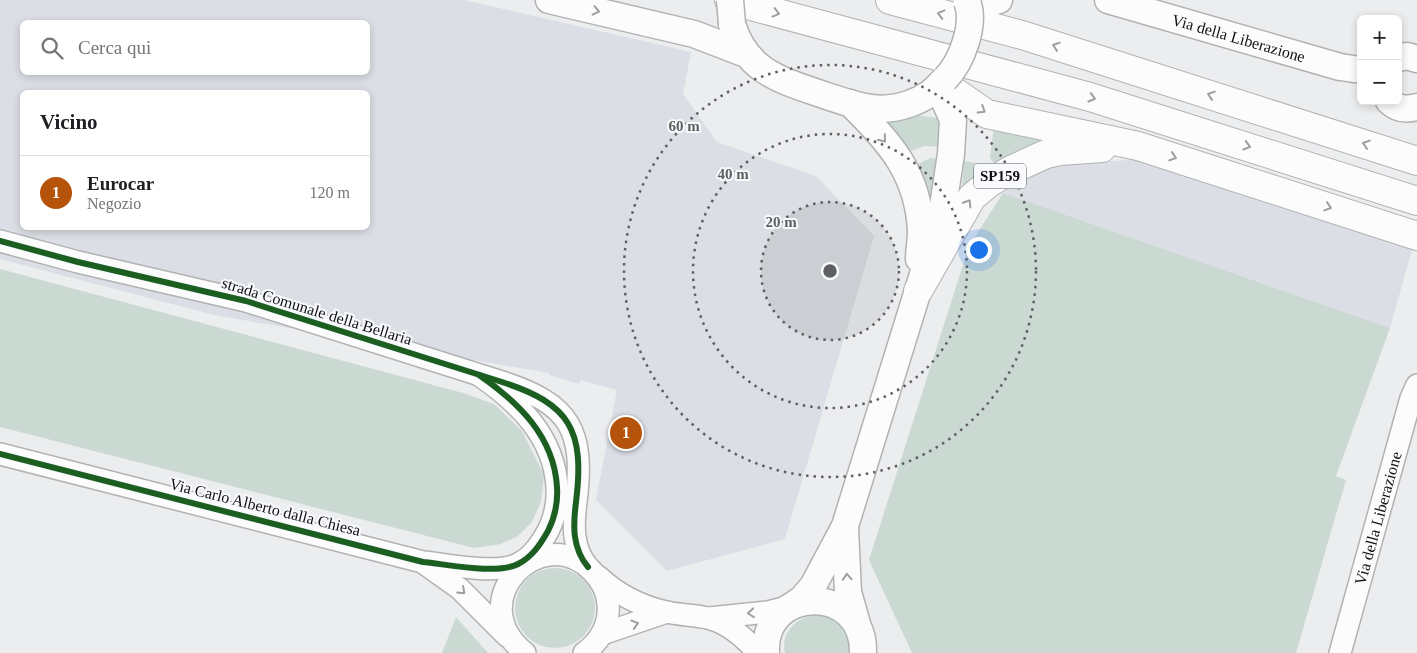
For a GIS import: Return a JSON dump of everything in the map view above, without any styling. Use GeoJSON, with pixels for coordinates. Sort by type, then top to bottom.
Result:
{"type":"FeatureCollection","features":[{"type":"Feature","properties":{"kind":"highway"},"geometry":{"type":"LineString","coordinates":[[890,0],[1022,35],[1417,161]]}},
{"type":"Feature","properties":{"kind":"highway"},"geometry":{"type":"LineString","coordinates":[[730,8],[1090,97],[1417,201]]}},
{"type":"Feature","properties":{"kind":"highway"},"geometry":{"type":"LineString","coordinates":[[942,82],[988,114],[1138,146],[1417,236]]}},
{"type":"Feature","properties":{"kind":"highway","name":"SP159"},"geometry":{"type":"LineString","coordinates":[[918,291],[972,197],[989,183],[1029,161],[1060,151],[1138,146]]}},
{"type":"Feature","properties":{"kind":"street"},"geometry":{"type":"LineString","coordinates":[[549,0],[694,34],[746,54]]}},
{"type":"Feature","properties":{"kind":"street","name":"Via della Liberazione"},"geometry":{"type":"LineString","coordinates":[[1108,0],[1354,72]]}},
{"type":"Feature","properties":{"kind":"street"},"geometry":{"type":"LineString","coordinates":[[730,8],[735,36],[746,54],[760,68],[783,81],[866,108],[893,108],[918,100],[942,82],[956,65],[962,54],[977,6]]}},
{"type":"Feature","properties":{"kind":"street","name":"SP159"},"geometry":{"type":"LineString","coordinates":[[766,653],[767,639],[772,624],[780,615],[802,599],[813,586],[845,526],[918,291],[942,213],[952,145],[953,120],[942,82]]}},
{"type":"Feature","properties":{"kind":"street","name":"SP159"},"geometry":{"type":"LineString","coordinates":[[850,103],[876,130],[903,163],[912,183],[921,233],[918,291]]}},
{"type":"Feature","properties":{"kind":"street"},"geometry":{"type":"LineString","coordinates":[[1394,105],[1404,109],[1417,107]]}},
{"type":"Feature","properties":{"kind":"street","name":"strada Comunale della Bellaria"},"geometry":{"type":"LineString","coordinates":[[0,241],[78,262],[246,301],[479,375]]}},
{"type":"Feature","properties":{"kind":"street"},"geometry":{"type":"LineString","coordinates":[[479,375],[537,395],[553,406],[567,421],[572,430],[579,456],[574,531],[579,554],[602,584],[608,602],[607,618],[602,634],[586,652]]}},
{"type":"Feature","properties":{"kind":"street","name":"Via Carlo Alberto dalla Chiesa"},"geometry":{"type":"LineString","coordinates":[[0,454],[423,562],[489,568],[517,565],[531,556],[538,547],[554,517],[557,490],[554,465],[544,439],[534,424],[501,390],[479,375]]}},
{"type":"Feature","properties":{"kind":"street","name":"Via della Liberazione"},"geometry":{"type":"LineString","coordinates":[[1340,653],[1411,398],[1417,385]]}},
{"type":"Feature","properties":{"kind":"street","name":"SP159"},"geometry":{"type":"LineString","coordinates":[[845,526],[848,592],[860,637]]}},
{"type":"Feature","properties":{"kind":"street"},"geometry":{"type":"LineString","coordinates":[[521,650],[504,627],[501,609],[505,588],[514,573],[530,561],[550,555],[561,555],[572,558],[591,570],[608,586],[622,595],[646,606],[667,612],[709,618],[768,612],[806,601],[825,602],[844,610],[860,637],[876,653]]}},
{"type":"Feature","properties":{"kind":"street","name":"Via Carlo Alberto dalla Chiesa"},"geometry":{"type":"LineString","coordinates":[[423,562],[460,588],[521,650]]}},
{"type":"Feature","properties":{"kind":"street"},"geometry":{"type":"LineString","coordinates":[[602,634],[667,612]]}},
{"type":"Feature","properties":{"kind":"street"},"geometry":{"type":"LineString","coordinates":[[709,618],[738,634],[758,653]]}},
{"type":"Feature","properties":{"kind":"shaded area"},"geometry":{"type":"Polygon","coordinates":[[[0,0],[464,0],[691,52],[683,94],[717,142],[816,176],[874,236],[785,539],[667,571],[596,500],[617,390],[580,380],[579,384],[549,375],[549,373],[214,315],[0,259],[0,0]]]}},
{"type":"Feature","properties":{"kind":"shaded area"},"geometry":{"type":"Polygon","coordinates":[[[914,115],[945,119],[943,147],[924,146],[911,151],[895,134],[876,119],[914,115]]]}},
{"type":"Feature","properties":{"kind":"shaded area"},"geometry":{"type":"Polygon","coordinates":[[[994,126],[1050,137],[1046,142],[1012,153],[994,163],[990,158],[994,126]]]}},
{"type":"Feature","properties":{"kind":"shaded area"},"geometry":{"type":"Polygon","coordinates":[[[930,158],[941,159],[931,204],[927,189],[916,165],[930,158]]]}},
{"type":"Feature","properties":{"kind":"shaded area"},"geometry":{"type":"Polygon","coordinates":[[[1141,159],[1413,246],[1390,328],[1003,193],[1052,166],[1141,159]]]}},
{"type":"Feature","properties":{"kind":"shaded area"},"geometry":{"type":"Polygon","coordinates":[[[964,161],[977,163],[983,171],[962,191],[964,161]]]}},
{"type":"Feature","properties":{"kind":"shaded area"},"geometry":{"type":"Polygon","coordinates":[[[1003,193],[1390,328],[1336,476],[1346,480],[1296,653],[912,653],[869,560],[969,246],[1003,193]]]}},
{"type":"Feature","properties":{"kind":"shaded area"},"geometry":{"type":"Polygon","coordinates":[[[0,269],[463,393],[494,404],[522,431],[544,475],[541,502],[532,522],[518,536],[501,544],[474,548],[0,427],[0,269]]]}},
{"type":"Feature","properties":{"kind":"shaded area"},"geometry":{"type":"Polygon","coordinates":[[[555,568],[570,571],[583,580],[592,593],[595,608],[592,623],[583,636],[570,645],[555,648],[540,645],[527,636],[518,623],[515,608],[518,593],[527,580],[540,571],[555,568]]]}},
{"type":"Feature","properties":{"kind":"shaded area"},"geometry":{"type":"Polygon","coordinates":[[[817,614],[831,618],[842,626],[850,645],[849,653],[785,653],[785,638],[792,626],[803,618],[817,614]]]}},
{"type":"Feature","properties":{"kind":"shaded area"},"geometry":{"type":"Polygon","coordinates":[[[456,617],[488,653],[442,653],[456,617]]]}},
{"type":"Feature","properties":{"kind":"cycle path"},"geometry":{"type":"LineString","coordinates":[[0,241],[78,262],[246,301],[502,382],[544,400],[558,411],[568,423],[574,438],[578,456],[574,519],[575,536],[579,552],[588,567]]}},
{"type":"Feature","properties":{"kind":"cycle path"},"geometry":{"type":"LineString","coordinates":[[0,454],[423,562],[498,569],[518,564],[532,554],[539,546],[548,531],[554,515],[557,487],[549,452],[541,436],[520,409],[479,375]]}},
{"type":"Feature","properties":{"kind":"place","name":"Eurocar"},"geometry":{"type":"Point","coordinates":[626,433]}}]}
